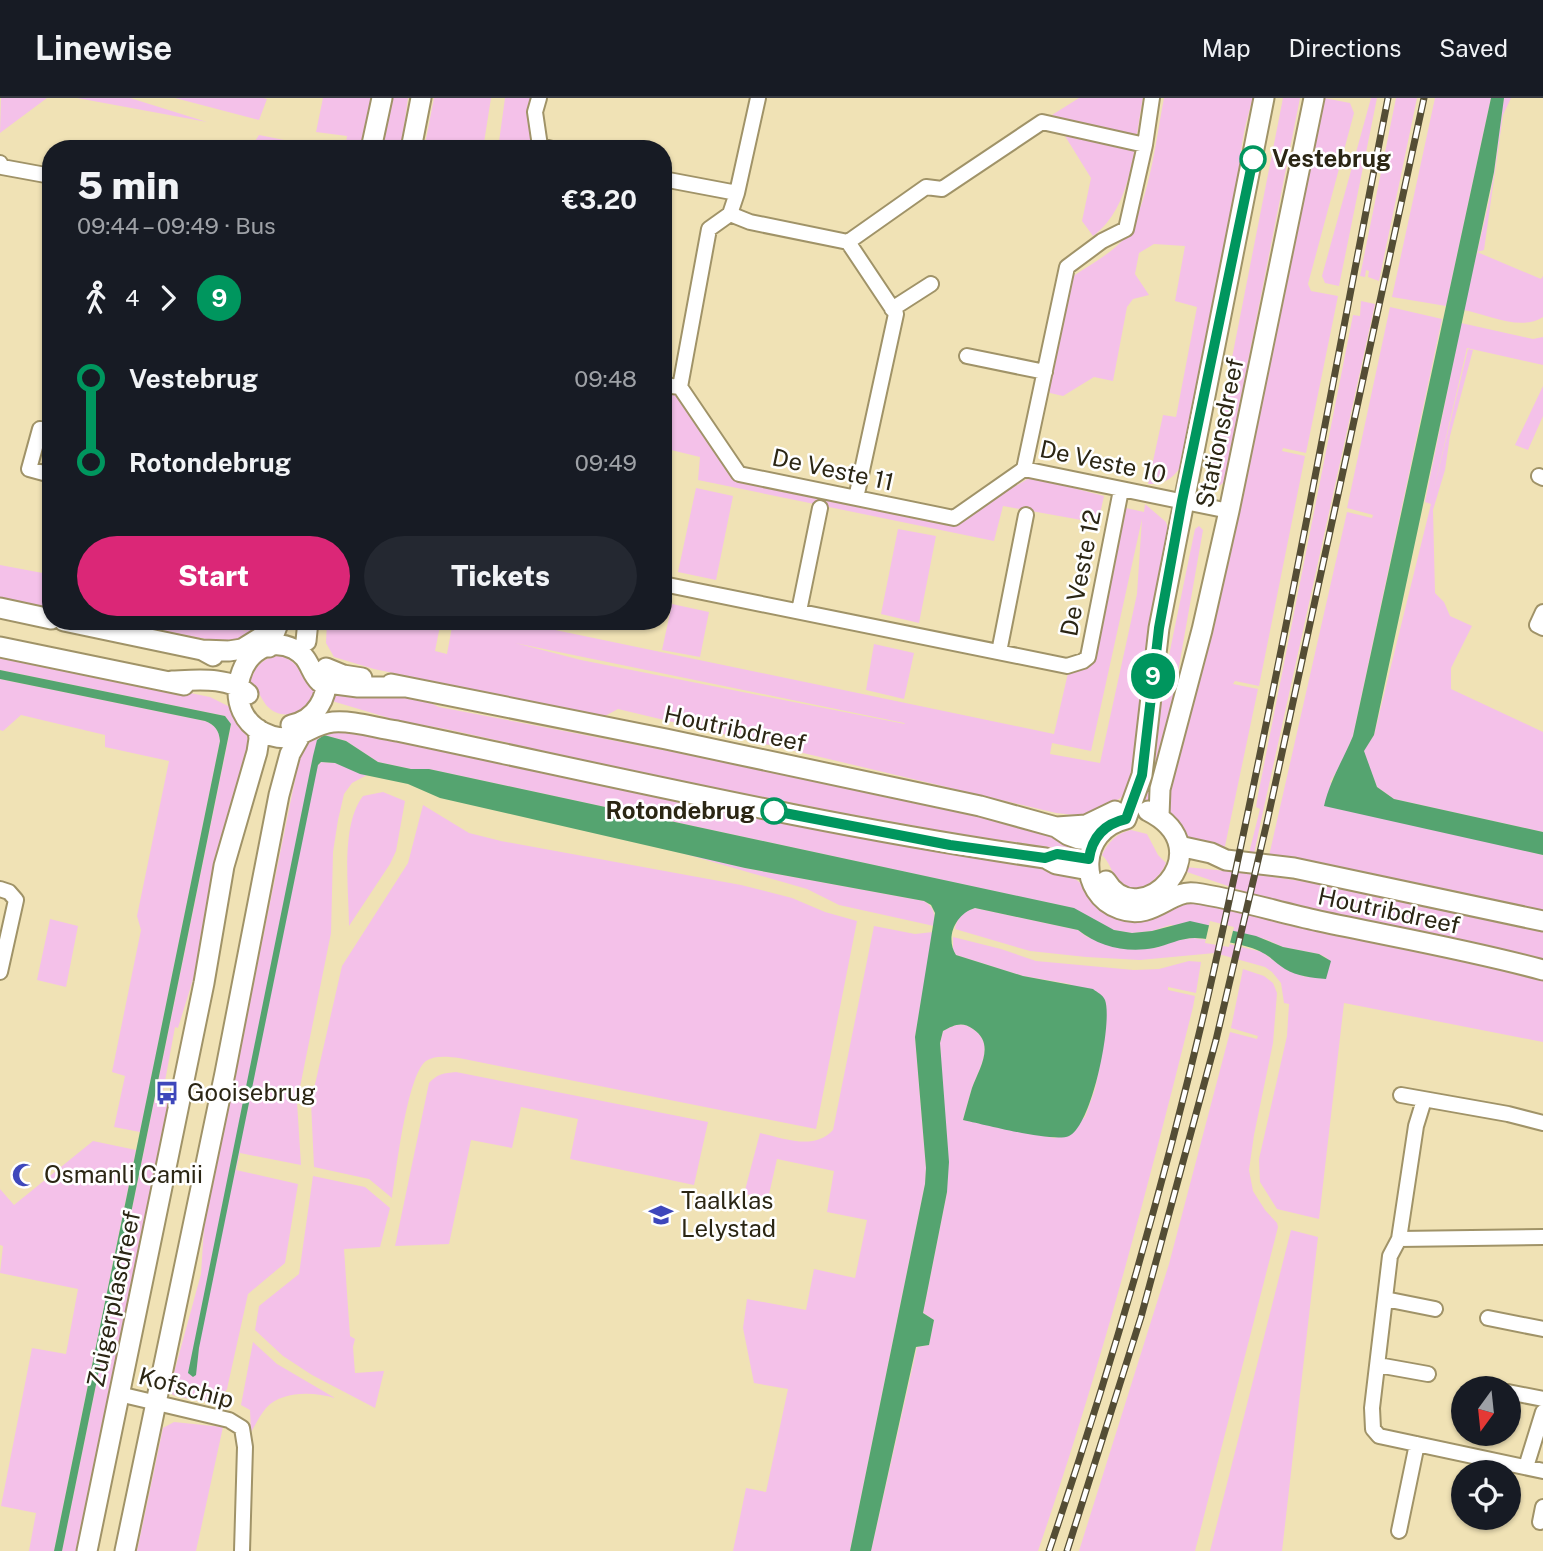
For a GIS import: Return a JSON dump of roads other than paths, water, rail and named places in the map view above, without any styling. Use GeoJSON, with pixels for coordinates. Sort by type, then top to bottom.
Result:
{"type":"FeatureCollection","features":[{"type":"Feature","properties":{"kind":"main road"},"geometry":{"type":"LineString","coordinates":[[373,140],[382,98]]}},
{"type":"Feature","properties":{"kind":"main road"},"geometry":{"type":"LineString","coordinates":[[413,140],[421,98]]}},
{"type":"Feature","properties":{"kind":"main road","name":"Stationsdreef"},"geometry":{"type":"LineString","coordinates":[[1128,814],[1142,775],[1159,628],[1182,501],[1264,98]]}},
{"type":"Feature","properties":{"kind":"main road","name":"Stationsdreef"},"geometry":{"type":"LineString","coordinates":[[1159,817],[1160,789],[1202,630],[1229,511],[1314,98]]}},
{"type":"Feature","properties":{"kind":"main road"},"geometry":{"type":"LineString","coordinates":[[0,608],[42,617]]}},
{"type":"Feature","properties":{"kind":"main road"},"geometry":{"type":"LineString","coordinates":[[107,630],[202,650],[249,651]]}},
{"type":"Feature","properties":{"kind":"main road"},"geometry":{"type":"LineString","coordinates":[[319,718],[326,676],[307,631],[261,637],[249,651],[238,693],[244,715],[258,729],[292,733],[319,718],[397,731],[950,845],[1045,858],[1057,854],[1089,865],[1100,868],[1113,891],[1132,898],[1158,892],[1177,860],[1174,833],[1159,817],[1148,811],[1128,814],[1108,826],[1094,840],[1089,865]]}},
{"type":"Feature","properties":{"kind":"main road"},"geometry":{"type":"LineString","coordinates":[[275,634],[283,646],[296,650],[307,659],[315,678],[326,676]]}},
{"type":"Feature","properties":{"kind":"main road"},"geometry":{"type":"LineString","coordinates":[[0,647],[172,681],[233,697],[238,693],[248,693],[255,708],[268,721],[285,726],[292,733]]}},
{"type":"Feature","properties":{"kind":"main road","name":"Houtribdreef"},"geometry":{"type":"LineString","coordinates":[[326,676],[358,687],[401,687],[666,739],[967,803],[1056,827],[1068,835],[1094,840]]}},
{"type":"Feature","properties":{"kind":"main road","name":"Zuigerplasdreef"},"geometry":{"type":"LineString","coordinates":[[87,1551],[204,983],[224,866],[257,752],[258,729]]}},
{"type":"Feature","properties":{"kind":"main road"},"geometry":{"type":"LineString","coordinates":[[125,1551],[248,959],[279,795],[290,754],[292,733]]}},
{"type":"Feature","properties":{"kind":"main road","name":"Houtribdreef"},"geometry":{"type":"LineString","coordinates":[[1056,827],[1086,825],[1120,809],[1128,814]]}},
{"type":"Feature","properties":{"kind":"main road"},"geometry":{"type":"LineString","coordinates":[[1128,814],[1156,830],[1177,860]]}},
{"type":"Feature","properties":{"kind":"main road","name":"Houtribdreef"},"geometry":{"type":"LineString","coordinates":[[1177,860],[1205,863],[1226,860],[1294,868],[1543,920]]}},
{"type":"Feature","properties":{"kind":"main road","name":"Houtribdreef"},"geometry":{"type":"LineString","coordinates":[[1177,860],[1227,897]]}},
{"type":"Feature","properties":{"kind":"main road","name":"Houtribdreef"},"geometry":{"type":"LineString","coordinates":[[1089,865],[1102,897],[1121,910],[1152,909],[1193,892],[1227,897],[1289,915],[1543,970]]}},
{"type":"Feature","properties":{"kind":"street"},"geometry":{"type":"LineString","coordinates":[[539,98],[535,112],[539,140]]}},
{"type":"Feature","properties":{"kind":"street"},"geometry":{"type":"LineString","coordinates":[[672,386],[680,387],[709,229],[730,214],[758,98]]}},
{"type":"Feature","properties":{"kind":"street","name":"De Veste 10"},"geometry":{"type":"LineString","coordinates":[[1152,98],[1145,145],[1126,229],[1102,241],[1068,267],[1024,469],[1229,511]]}},
{"type":"Feature","properties":{"kind":"street"},"geometry":{"type":"LineString","coordinates":[[848,242],[926,187],[942,189],[1042,122],[1145,145]]}},
{"type":"Feature","properties":{"kind":"street"},"geometry":{"type":"LineString","coordinates":[[1,168],[42,175]]}},
{"type":"Feature","properties":{"kind":"street"},"geometry":{"type":"LineString","coordinates":[[672,180],[737,193]]}},
{"type":"Feature","properties":{"kind":"street"},"geometry":{"type":"LineString","coordinates":[[730,214],[750,222],[848,242],[896,314],[856,498]]}},
{"type":"Feature","properties":{"kind":"street"},"geometry":{"type":"LineString","coordinates":[[892,309],[931,284]]}},
{"type":"Feature","properties":{"kind":"street"},"geometry":{"type":"LineString","coordinates":[[967,356],[1045,372]]}},
{"type":"Feature","properties":{"kind":"street","name":"De Veste 11"},"geometry":{"type":"LineString","coordinates":[[680,387],[739,474],[954,517],[1024,469]]}},
{"type":"Feature","properties":{"kind":"street"},"geometry":{"type":"LineString","coordinates":[[42,429],[29,469],[42,473]]}},
{"type":"Feature","properties":{"kind":"street","name":"De Veste 12"},"geometry":{"type":"LineString","coordinates":[[672,586],[1067,666],[1088,657],[1121,490]]}},
{"type":"Feature","properties":{"kind":"street"},"geometry":{"type":"LineString","coordinates":[[799,611],[820,508]]}},
{"type":"Feature","properties":{"kind":"street"},"geometry":{"type":"LineString","coordinates":[[999,652],[1026,515]]}},
{"type":"Feature","properties":{"kind":"street"},"geometry":{"type":"LineString","coordinates":[[1543,612],[1537,625],[1543,628]]}},
{"type":"Feature","properties":{"kind":"street"},"geometry":{"type":"LineString","coordinates":[[0,889],[9,892],[16,900],[0,972]]}},
{"type":"Feature","properties":{"kind":"street"},"geometry":{"type":"LineString","coordinates":[[1401,1095],[1543,1123]]}},
{"type":"Feature","properties":{"kind":"street"},"geometry":{"type":"LineString","coordinates":[[1424,1100],[1416,1126],[1399,1239],[1390,1256],[1372,1408],[1373,1429],[1379,1436],[1543,1471]]}},
{"type":"Feature","properties":{"kind":"street"},"geometry":{"type":"LineString","coordinates":[[1399,1239],[1543,1237]]}},
{"type":"Feature","properties":{"kind":"street"},"geometry":{"type":"LineString","coordinates":[[1385,1299],[1435,1309]]}},
{"type":"Feature","properties":{"kind":"street"},"geometry":{"type":"LineString","coordinates":[[1488,1318],[1543,1329]]}},
{"type":"Feature","properties":{"kind":"street"},"geometry":{"type":"LineString","coordinates":[[1378,1365],[1428,1374]]}},
{"type":"Feature","properties":{"kind":"street","name":"Kofschip"},"geometry":{"type":"LineString","coordinates":[[120,1394],[229,1420],[242,1428],[245,1447],[242,1551]]}},
{"type":"Feature","properties":{"kind":"street"},"geometry":{"type":"LineString","coordinates":[[1521,1395],[1543,1399]]}},
{"type":"Feature","properties":{"kind":"street"},"geometry":{"type":"LineString","coordinates":[[1527,1467],[1543,1412]]}},
{"type":"Feature","properties":{"kind":"street"},"geometry":{"type":"LineString","coordinates":[[1399,1531],[1417,1444]]}},
{"type":"Feature","properties":{"kind":"railway"},"geometry":{"type":"LineString","coordinates":[[1049,1551],[1138,1265],[1196,1047],[1282,646],[1388,98]]}},
{"type":"Feature","properties":{"kind":"railway"},"geometry":{"type":"LineString","coordinates":[[1067,1551],[1141,1317],[1216,1040],[1267,822],[1424,98]]}},
{"type":"Feature","properties":{"kind":"place","name":"Vestebrug"},"geometry":{"type":"Point","coordinates":[1253,159]}},
{"type":"Feature","properties":{"kind":"place","name":"Rotondebrug"},"geometry":{"type":"Point","coordinates":[774,811]}},
{"type":"Feature","properties":{"kind":"place","name":"Gooisebrug"},"geometry":{"type":"Point","coordinates":[167,1093]}},
{"type":"Feature","properties":{"kind":"place","name":"Osmanli Camii"},"geometry":{"type":"Point","coordinates":[24,1175]}},
{"type":"Feature","properties":{"kind":"place","name":"Taalklas Lelystad"},"geometry":{"type":"Point","coordinates":[661,1215]}}]}
